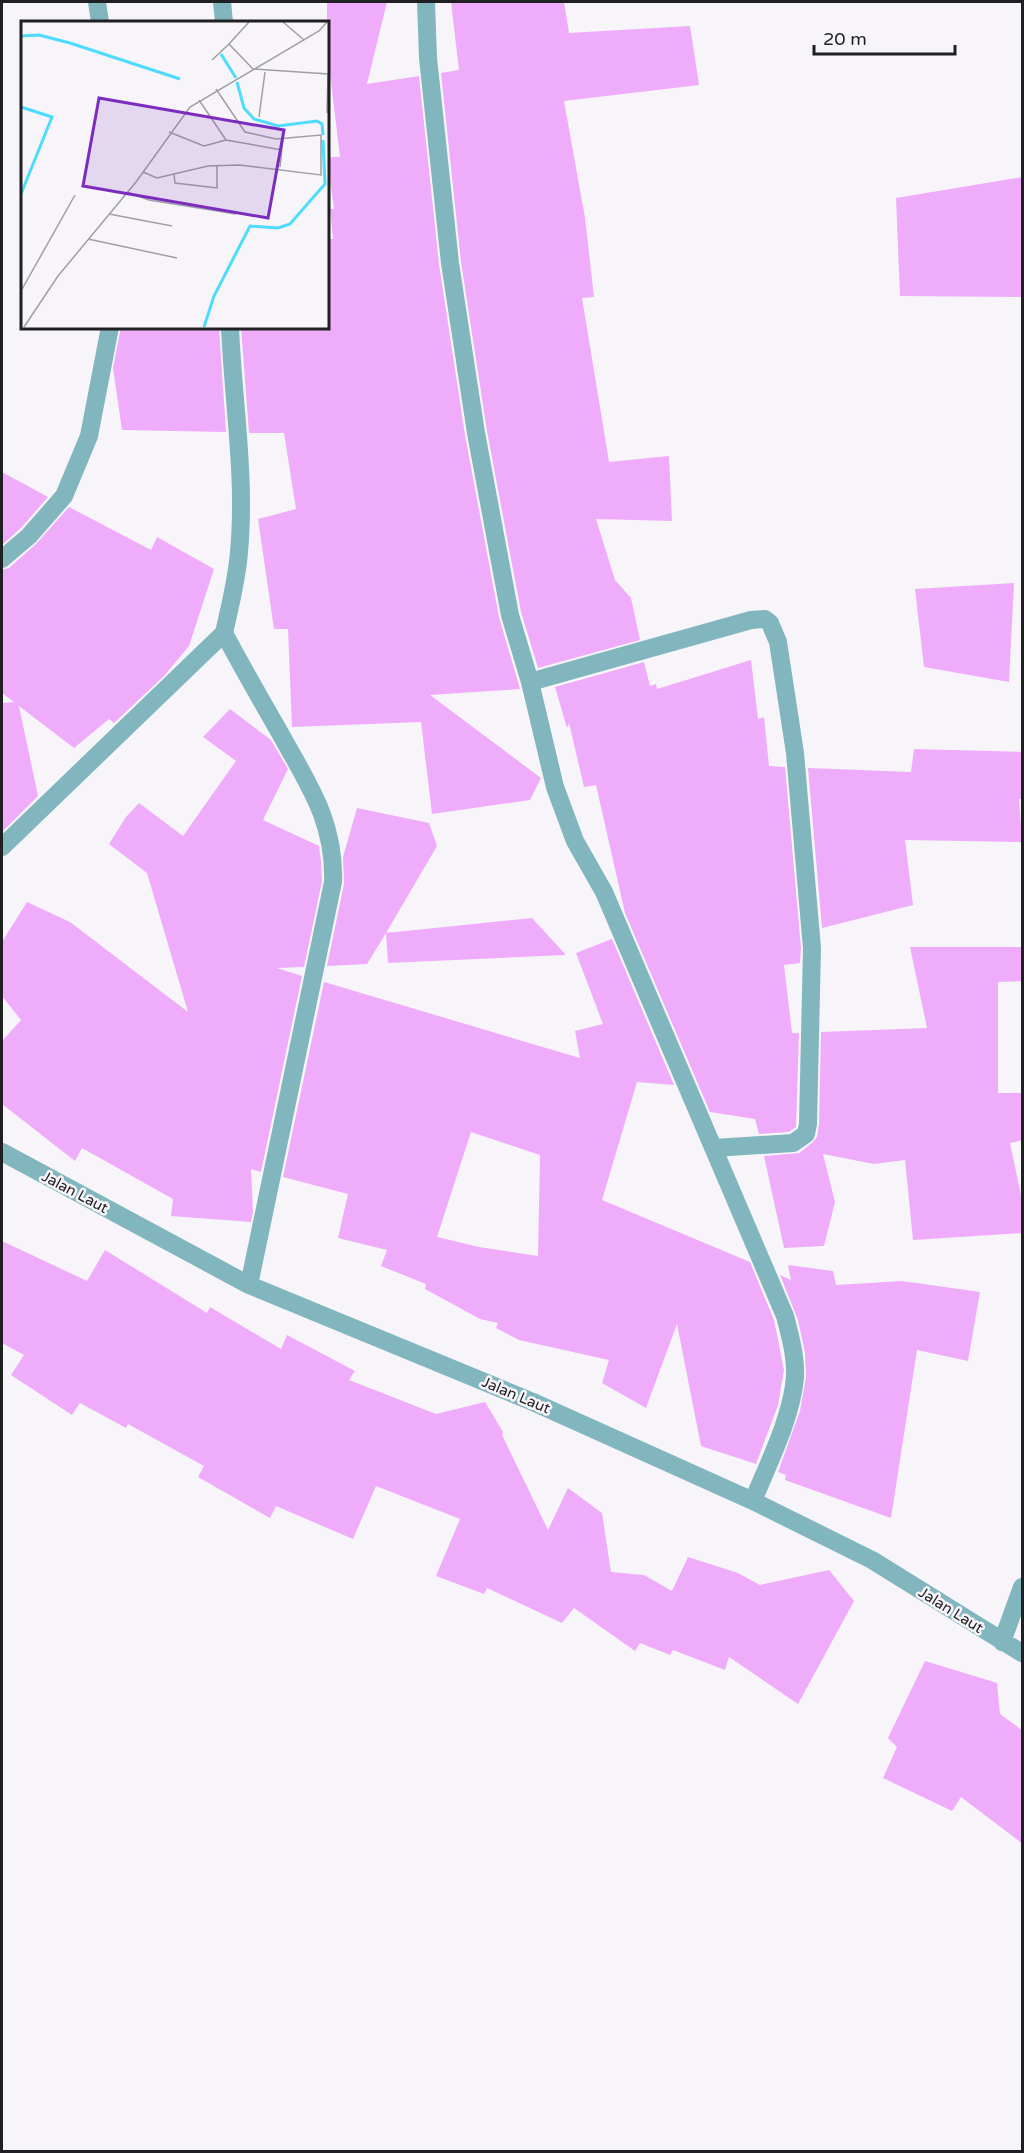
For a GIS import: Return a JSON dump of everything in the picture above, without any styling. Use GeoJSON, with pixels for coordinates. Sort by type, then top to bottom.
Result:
{"type":"FeatureCollection","features":[{"type":"Feature","properties":{"kind":"street"},"geometry":{"type":"LineString","coordinates":[[97,2],[100,21]]}},
{"type":"Feature","properties":{"kind":"street"},"geometry":{"type":"LineString","coordinates":[[222,2],[224,21]]}},
{"type":"Feature","properties":{"kind":"street"},"geometry":{"type":"LineString","coordinates":[[426,2],[428,58],[450,263],[476,433],[510,615],[530,682],[555,787],[575,841],[604,892],[785,1316],[795,1378],[784,1422],[753,1502]]}},
{"type":"Feature","properties":{"kind":"street"},"geometry":{"type":"LineString","coordinates":[[2,559],[28,536],[64,496],[89,436],[110,328]]}},
{"type":"Feature","properties":{"kind":"street"},"geometry":{"type":"LineString","coordinates":[[2,847],[224,633],[240,551],[240,475],[230,328]]}},
{"type":"Feature","properties":{"kind":"street"},"geometry":{"type":"LineString","coordinates":[[530,682],[750,620],[765,619],[770,623],[778,642],[795,753],[812,948],[808,1124],[806,1134],[793,1143],[714,1148]]}},
{"type":"Feature","properties":{"kind":"street"},"geometry":{"type":"LineString","coordinates":[[224,633],[320,806],[331,843],[333,863],[333,882],[249,1285]]}},
{"type":"Feature","properties":{"kind":"street","name":"Jalan Laut"},"geometry":{"type":"LineString","coordinates":[[2,1152],[249,1285],[533,1402],[753,1502],[872,1560],[1023,1653]]}},
{"type":"Feature","properties":{"kind":"street"},"geometry":{"type":"LineString","coordinates":[[1002,1642],[1023,1587]]}},
{"type":"Feature","properties":{"kind":"building"},"geometry":{"type":"Polygon","coordinates":[[[327,2],[387,2],[367,84],[419,76],[439,264],[465,435],[499,617],[520,689],[430,695],[541,778],[530,800],[432,814],[421,722],[292,727],[288,629],[274,629],[258,519],[296,509],[284,433],[249,433],[241,328],[328,328],[328,239],[333,239],[330,209],[334,209],[328,157],[340,157],[328,56],[327,2]]]}},
{"type":"Feature","properties":{"kind":"building"},"geometry":{"type":"Polygon","coordinates":[[[451,2],[564,2],[569,33],[690,26],[699,85],[564,101],[585,218],[594,297],[582,298],[609,462],[669,456],[672,521],[596,519],[615,580],[631,598],[640,640],[538,668],[521,612],[487,431],[461,262],[441,73],[459,70],[451,2]]]}},
{"type":"Feature","properties":{"kind":"building"},"geometry":{"type":"Polygon","coordinates":[[[1023,177],[1023,297],[900,296],[896,198],[1023,177]]]}},
{"type":"Feature","properties":{"kind":"building"},"geometry":{"type":"Polygon","coordinates":[[[121,328],[219,328],[226,432],[122,430],[113,368],[121,328]]]}},
{"type":"Feature","properties":{"kind":"building"},"geometry":{"type":"Polygon","coordinates":[[[2,472],[48,497],[21,528],[2,545],[2,472]]]}},
{"type":"Feature","properties":{"kind":"building"},"geometry":{"type":"Polygon","coordinates":[[[69,507],[151,550],[157,537],[214,569],[189,646],[164,676],[114,723],[109,719],[74,748],[19,706],[38,796],[2,832],[2,703],[14,702],[2,693],[2,570],[9,568],[36,544],[69,507]]]}},
{"type":"Feature","properties":{"kind":"building"},"geometry":{"type":"Polygon","coordinates":[[[1014,583],[1009,682],[924,667],[915,589],[1014,583]]]}},
{"type":"Feature","properties":{"kind":"building"},"geometry":{"type":"Polygon","coordinates":[[[751,660],[758,719],[764,717],[769,766],[785,767],[801,948],[800,963],[784,965],[792,1033],[799,1033],[796,1127],[789,1132],[759,1134],[755,1119],[710,1112],[625,913],[596,785],[584,787],[569,723],[567,728],[555,687],[644,662],[650,686],[656,684],[657,689],[751,660]]]}},
{"type":"Feature","properties":{"kind":"building"},"geometry":{"type":"Polygon","coordinates":[[[230,709],[271,740],[288,769],[263,820],[319,846],[322,881],[304,967],[277,968],[302,976],[261,1172],[251,1169],[253,1212],[251,1222],[171,1216],[173,1199],[82,1148],[75,1161],[2,1104],[2,1041],[21,1020],[2,996],[2,942],[27,902],[70,922],[188,1012],[147,873],[109,844],[126,817],[139,803],[183,836],[236,761],[203,737],[230,709]]]}},
{"type":"Feature","properties":{"kind":"building"},"geometry":{"type":"Polygon","coordinates":[[[914,749],[1023,752],[1023,799],[1019,799],[1022,842],[905,840],[913,905],[822,928],[808,768],[911,772],[914,749]]]}},
{"type":"Feature","properties":{"kind":"building"},"geometry":{"type":"Polygon","coordinates":[[[357,808],[429,823],[437,846],[367,964],[327,966],[344,884],[343,857],[357,808]]]}},
{"type":"Feature","properties":{"kind":"building"},"geometry":{"type":"Polygon","coordinates":[[[532,918],[566,955],[388,963],[386,933],[532,918]]]}},
{"type":"Feature","properties":{"kind":"building"},"geometry":{"type":"Polygon","coordinates":[[[612,939],[674,1085],[637,1082],[602,1200],[750,1262],[774,1320],[784,1370],[778,1405],[756,1464],[701,1446],[677,1324],[646,1408],[602,1383],[609,1360],[519,1340],[496,1328],[498,1323],[480,1319],[425,1289],[426,1284],[381,1266],[387,1250],[338,1238],[348,1194],[283,1177],[324,982],[580,1058],[575,1031],[603,1024],[576,953],[612,939]],[[471,1132],[437,1237],[479,1247],[538,1256],[540,1155],[471,1132]]]}},
{"type":"Feature","properties":{"kind":"building"},"geometry":{"type":"Polygon","coordinates":[[[910,947],[1023,947],[1023,981],[998,982],[998,1093],[1023,1093],[1023,1140],[1010,1143],[1023,1205],[1023,1233],[913,1240],[905,1160],[874,1164],[823,1154],[835,1202],[824,1246],[784,1248],[764,1156],[799,1153],[817,1137],[821,1032],[927,1028],[910,947]]]}},
{"type":"Feature","properties":{"kind":"building"},"geometry":{"type":"Polygon","coordinates":[[[2,1241],[87,1281],[105,1250],[207,1313],[210,1307],[281,1349],[287,1335],[355,1371],[349,1380],[436,1414],[485,1402],[503,1432],[502,1435],[548,1530],[568,1488],[602,1513],[611,1572],[644,1575],[672,1591],[688,1557],[738,1573],[760,1585],[829,1570],[854,1601],[798,1704],[729,1657],[725,1670],[673,1650],[670,1655],[640,1643],[635,1651],[574,1608],[562,1623],[487,1588],[484,1594],[436,1576],[460,1519],[376,1486],[353,1539],[276,1506],[270,1518],[198,1477],[204,1466],[128,1424],[126,1428],[80,1403],[72,1415],[11,1375],[24,1355],[2,1343],[2,1241]]]}},
{"type":"Feature","properties":{"kind":"building"},"geometry":{"type":"Polygon","coordinates":[[[788,1265],[833,1271],[836,1285],[902,1281],[980,1292],[968,1361],[917,1350],[891,1518],[785,1480],[786,1475],[778,1472],[800,1411],[806,1377],[805,1353],[798,1320],[780,1275],[791,1280],[788,1265]]]}},
{"type":"Feature","properties":{"kind":"building"},"geometry":{"type":"Polygon","coordinates":[[[925,1661],[997,1683],[1000,1714],[1023,1731],[1023,1844],[961,1797],[952,1811],[883,1778],[897,1747],[888,1738],[925,1661]]]}}]}
